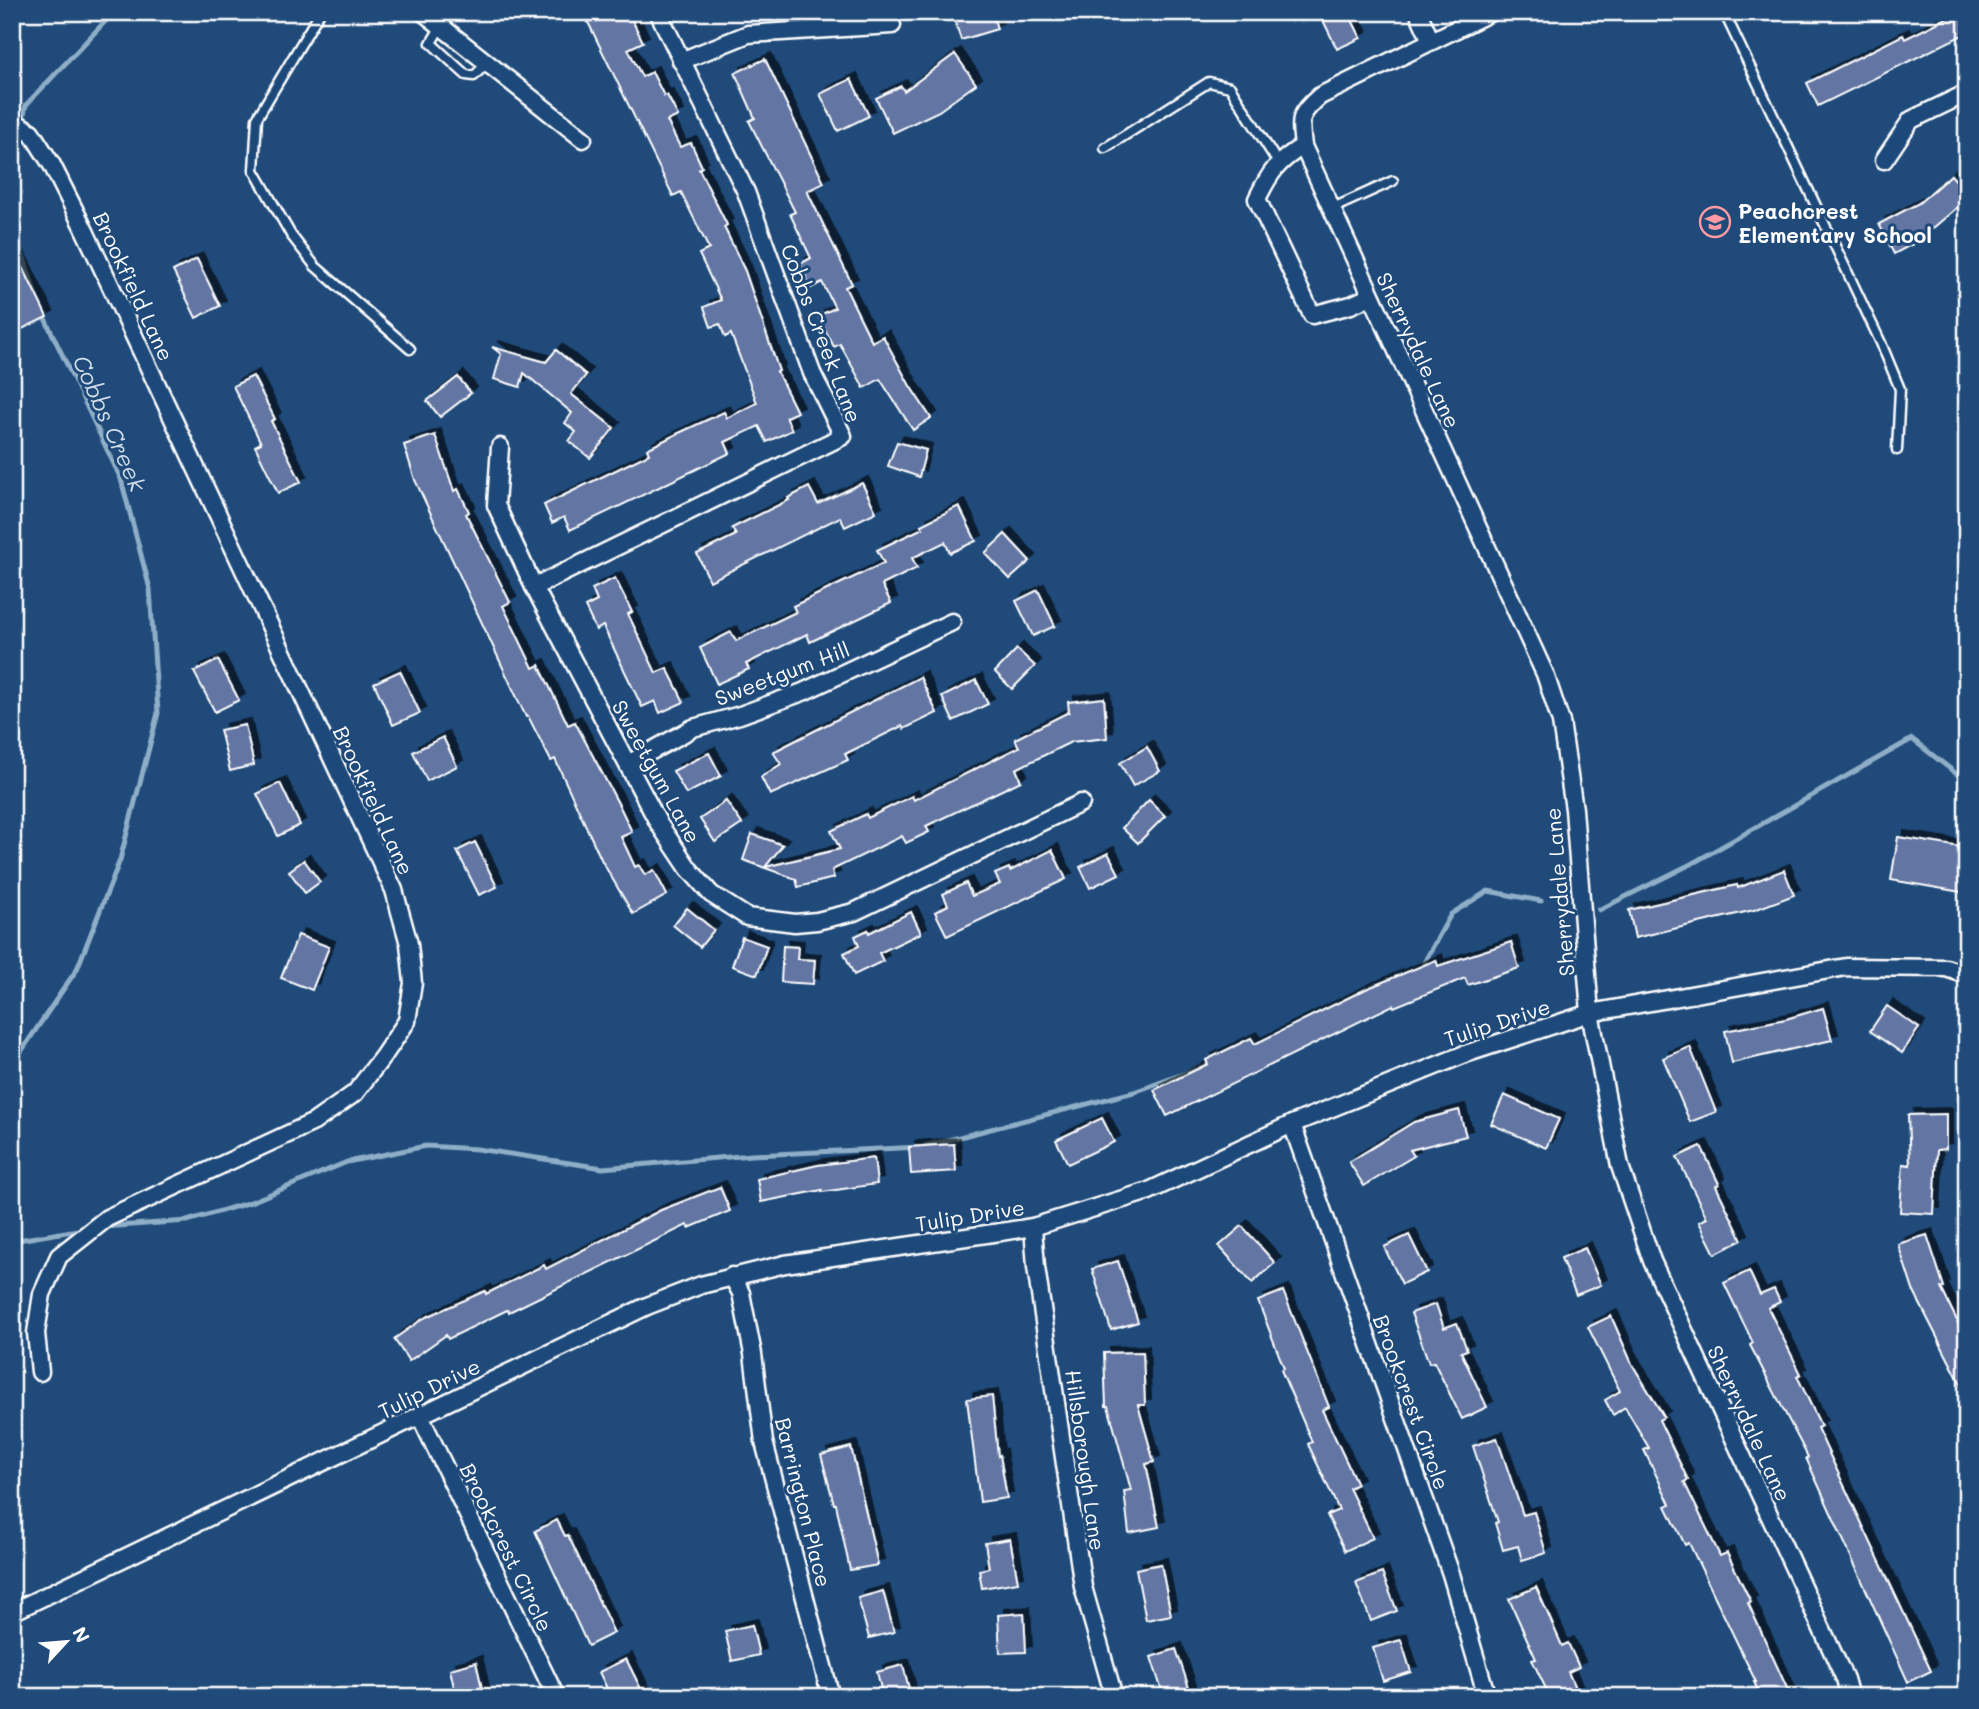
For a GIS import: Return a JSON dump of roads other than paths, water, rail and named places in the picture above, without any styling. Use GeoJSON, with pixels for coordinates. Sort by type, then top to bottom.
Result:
{"type":"FeatureCollection","features":[{"type":"Feature","properties":{"kind":"street"},"geometry":{"type":"LineString","coordinates":[[424,12],[583,139]]}},
{"type":"Feature","properties":{"kind":"street","name":"Cobbs Creek Lane"},"geometry":{"type":"LineString","coordinates":[[534,587],[843,436],[799,338],[746,192],[658,12]]}},
{"type":"Feature","properties":{"kind":"street"},"geometry":{"type":"LineString","coordinates":[[1418,12],[1431,41]]}},
{"type":"Feature","properties":{"kind":"street"},"geometry":{"type":"LineString","coordinates":[[1371,296],[1351,305],[1312,315],[1257,198],[1278,163],[1303,146],[1300,116],[1320,96],[1491,12]]}},
{"type":"Feature","properties":{"kind":"street"},"geometry":{"type":"LineString","coordinates":[[681,61],[748,34],[892,24]]}},
{"type":"Feature","properties":{"kind":"street"},"geometry":{"type":"LineString","coordinates":[[1884,160],[1911,120],[1967,93]]}},
{"type":"Feature","properties":{"kind":"street","name":"Brookfield Lane"},"geometry":{"type":"LineString","coordinates":[[12,120],[31,132],[52,165],[77,214],[394,890],[410,944],[413,983],[407,1021],[355,1093],[314,1122],[107,1218],[59,1256],[42,1294],[36,1333],[40,1372]]}},
{"type":"Feature","properties":{"kind":"street","name":"Sherrydale Lane"},"geometry":{"type":"LineString","coordinates":[[1303,146],[1545,674],[1561,722],[1574,809],[1590,1013],[1620,1166],[1652,1261],[1839,1667],[1850,1697]]}},
{"type":"Feature","properties":{"kind":"street","name":"Sweetgum Lane"},"geometry":{"type":"LineString","coordinates":[[500,447],[496,505],[534,587],[659,824],[689,869],[710,894],[747,917],[794,923],[817,921],[854,912],[1081,803]]}},
{"type":"Feature","properties":{"kind":"street","name":"Sweetgum Hill"},"geometry":{"type":"LineString","coordinates":[[628,764],[693,728],[740,715],[803,692],[953,622]]}},
{"type":"Feature","properties":{"kind":"street","name":"Tulip Drive"},"geometry":{"type":"LineString","coordinates":[[12,1612],[647,1306],[701,1285],[785,1264],[1033,1227],[1149,1191],[1292,1124],[1465,1054],[1590,1013],[1846,967],[1945,968],[1967,975]]}},
{"type":"Feature","properties":{"kind":"street","name":"Brookcrest Circle"},"geometry":{"type":"LineString","coordinates":[[1292,1124],[1451,1574],[1487,1697]]}},
{"type":"Feature","properties":{"kind":"street","name":"Hillsborough Lane"},"geometry":{"type":"LineString","coordinates":[[1033,1227],[1036,1267],[1083,1587],[1114,1697]]}},
{"type":"Feature","properties":{"kind":"street","name":"Barrington Place"},"geometry":{"type":"LineString","coordinates":[[732,1276],[741,1293],[753,1354],[764,1442],[831,1697]]}},
{"type":"Feature","properties":{"kind":"street","name":"Brookcrest Circle"},"geometry":{"type":"LineString","coordinates":[[420,1416],[556,1697]]}},
{"type":"Feature","properties":{"kind":"lane"},"geometry":{"type":"LineString","coordinates":[[320,12],[257,118],[254,170],[291,235],[315,267],[410,349]]}},
{"type":"Feature","properties":{"kind":"lane"},"geometry":{"type":"LineString","coordinates":[[1724,12],[1881,343],[1900,389],[1897,450]]}},
{"type":"Feature","properties":{"kind":"lane"},"geometry":{"type":"LineString","coordinates":[[441,26],[431,43],[466,75],[474,76],[488,62]]}},
{"type":"Feature","properties":{"kind":"lane"},"geometry":{"type":"LineString","coordinates":[[1105,148],[1209,82],[1230,87],[1278,163]]}},
{"type":"Feature","properties":{"kind":"lane"},"geometry":{"type":"LineString","coordinates":[[1331,209],[1393,181]]}},
{"type":"Feature","properties":{"kind":"waterway","name":"Cobbs Creek"},"geometry":{"type":"LineString","coordinates":[[36,296],[17,236],[16,151],[26,105],[114,12]]}},
{"type":"Feature","properties":{"kind":"waterway","name":"Cobbs Creek"},"geometry":{"type":"LineString","coordinates":[[12,1065],[77,969],[120,860],[158,713],[150,589],[121,479],[42,312]]}},
{"type":"Feature","properties":{"kind":"waterway"},"geometry":{"type":"LineString","coordinates":[[1599,910],[1693,863],[1912,739],[1967,782]]}},
{"type":"Feature","properties":{"kind":"waterway"},"geometry":{"type":"LineString","coordinates":[[1420,970],[1451,914],[1488,891],[1541,901]]}},
{"type":"Feature","properties":{"kind":"waterway"},"geometry":{"type":"LineString","coordinates":[[104,1227],[187,1221],[251,1202],[347,1162],[426,1146],[477,1149],[603,1168],[752,1155],[921,1147],[1134,1092],[1205,1066]]}},
{"type":"Feature","properties":{"kind":"waterway"},"geometry":{"type":"LineString","coordinates":[[12,1241],[84,1229]]}},
{"type":"Feature","properties":{"kind":"place","name":"Peachcrest Elementary School"},"geometry":{"type":"Point","coordinates":[1715,222]}}]}
